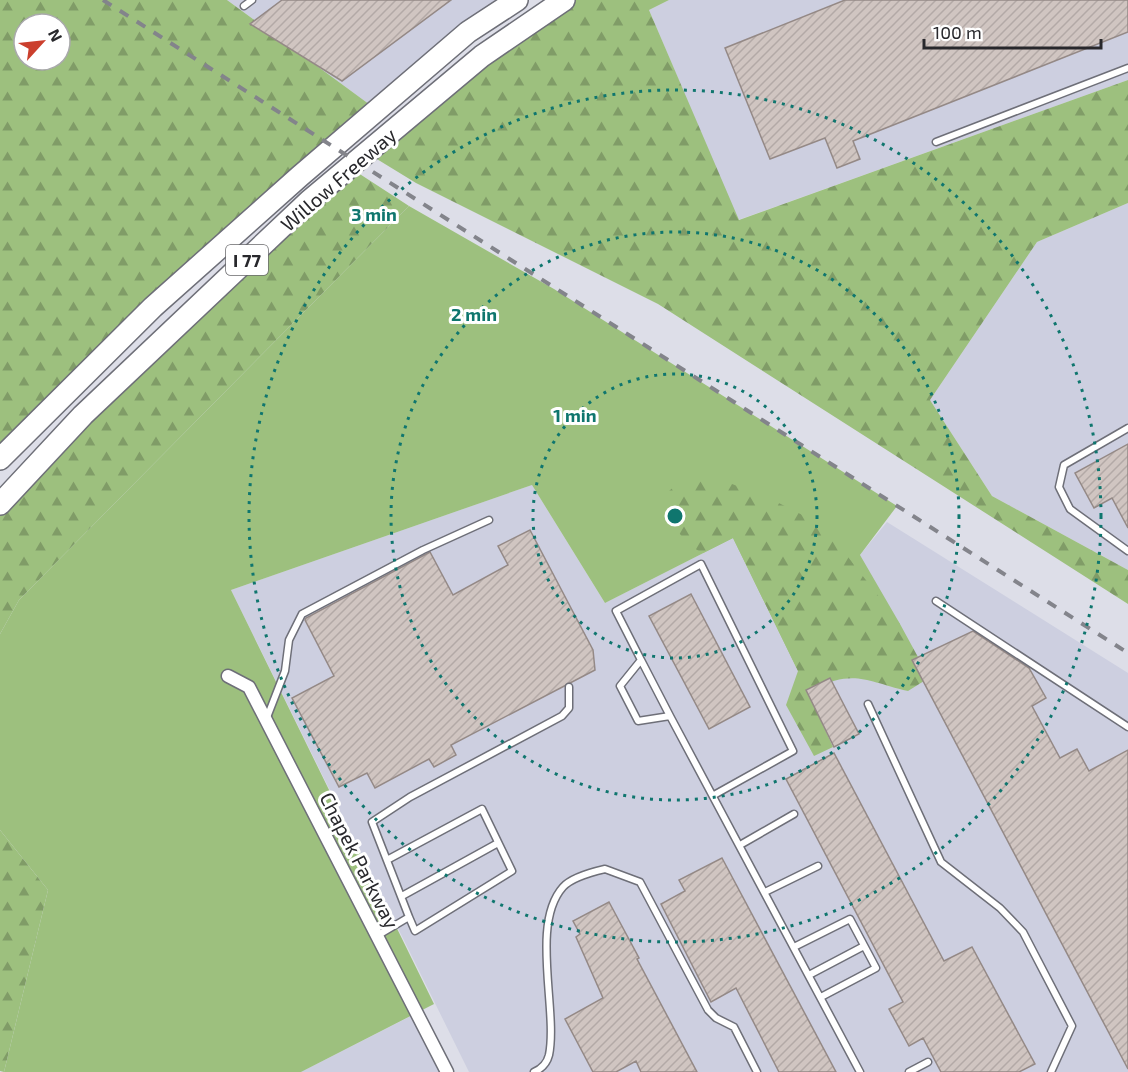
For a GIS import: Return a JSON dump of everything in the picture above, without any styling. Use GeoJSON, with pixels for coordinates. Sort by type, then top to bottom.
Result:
{"type":"FeatureCollection","features":[{"type":"Feature","properties":{"kind":"highway","name":"Willow Freeway"},"geometry":{"type":"LineString","coordinates":[[0,459],[153,307],[300,176],[468,32],[517,0]]}},
{"type":"Feature","properties":{"kind":"highway","name":"Willow Freeway"},"geometry":{"type":"LineString","coordinates":[[0,504],[83,415],[309,201],[482,56],[564,0]]}},
{"type":"Feature","properties":{"kind":"street","name":"Chapek Parkway"},"geometry":{"type":"LineString","coordinates":[[228,676],[249,687],[447,1072]]}},
{"type":"Feature","properties":{"kind":"lane"},"geometry":{"type":"LineString","coordinates":[[244,6],[252,0]]}},
{"type":"Feature","properties":{"kind":"lane"},"geometry":{"type":"LineString","coordinates":[[936,142],[1128,68]]}},
{"type":"Feature","properties":{"kind":"lane"},"geometry":{"type":"LineString","coordinates":[[1128,428],[1064,465],[1059,487],[1070,509],[1128,550]]}},
{"type":"Feature","properties":{"kind":"lane"},"geometry":{"type":"LineString","coordinates":[[266,721],[285,671],[289,640],[302,614],[423,550],[489,520]]}},
{"type":"Feature","properties":{"kind":"lane"},"geometry":{"type":"LineString","coordinates":[[714,795],[793,751],[701,564],[616,611],[861,1072]]}},
{"type":"Feature","properties":{"kind":"lane"},"geometry":{"type":"LineString","coordinates":[[936,601],[1128,727]]}},
{"type":"Feature","properties":{"kind":"lane"},"geometry":{"type":"LineString","coordinates":[[641,660],[620,686],[638,720],[670,716]]}},
{"type":"Feature","properties":{"kind":"lane"},"geometry":{"type":"LineString","coordinates":[[387,860],[482,809],[512,871],[415,932],[372,822],[410,796],[562,716],[569,708],[569,687]]}},
{"type":"Feature","properties":{"kind":"lane"},"geometry":{"type":"LineString","coordinates":[[868,704],[941,862],[1000,908],[1023,932],[1072,1026],[1051,1072]]}},
{"type":"Feature","properties":{"kind":"lane"},"geometry":{"type":"LineString","coordinates":[[740,845],[794,814]]}},
{"type":"Feature","properties":{"kind":"lane"},"geometry":{"type":"LineString","coordinates":[[402,896],[498,843]]}},
{"type":"Feature","properties":{"kind":"lane"},"geometry":{"type":"LineString","coordinates":[[765,892],[818,866]]}},
{"type":"Feature","properties":{"kind":"lane"},"geometry":{"type":"LineString","coordinates":[[534,1072],[541,1069],[549,1056],[549,1008],[546,987],[549,932],[554,899],[565,885],[605,868],[640,882],[708,1010],[716,1018],[734,1027],[757,1072]]}},
{"type":"Feature","properties":{"kind":"lane"},"geometry":{"type":"LineString","coordinates":[[377,936],[410,917]]}},
{"type":"Feature","properties":{"kind":"lane"},"geometry":{"type":"LineString","coordinates":[[794,947],[850,919],[876,968],[821,997]]}},
{"type":"Feature","properties":{"kind":"lane"},"geometry":{"type":"LineString","coordinates":[[809,975],[864,946]]}},
{"type":"Feature","properties":{"kind":"lane"},"geometry":{"type":"LineString","coordinates":[[909,1072],[928,1062]]}},
{"type":"Feature","properties":{"kind":"shaded area"},"geometry":{"type":"Polygon","coordinates":[[[227,0],[517,0],[377,110],[227,0]]]}},
{"type":"Feature","properties":{"kind":"shaded area"},"geometry":{"type":"Polygon","coordinates":[[[669,0],[1128,0],[1128,80],[738,220],[649,10],[669,0]]]}},
{"type":"Feature","properties":{"kind":"shaded area"},"geometry":{"type":"Polygon","coordinates":[[[1128,203],[1128,570],[992,496],[930,400],[1037,242],[1128,203]]]}},
{"type":"Feature","properties":{"kind":"shaded area"},"geometry":{"type":"Polygon","coordinates":[[[532,485],[605,603],[733,538],[798,671],[860,555],[887,522],[1128,673],[1128,1072],[469,1072],[231,590],[532,485]]]}},
{"type":"Feature","properties":{"kind":"shaded area"},"geometry":{"type":"Polygon","coordinates":[[[417,1013],[447,1072],[301,1072],[417,1013]]]}},
{"type":"Feature","properties":{"kind":"green space"},"geometry":{"type":"Polygon","coordinates":[[[0,0],[227,0],[377,110],[0,459],[0,0]]]}},
{"type":"Feature","properties":{"kind":"green space"},"geometry":{"type":"Polygon","coordinates":[[[564,0],[669,0],[649,10],[739,220],[1128,80],[1128,203],[1037,242],[930,400],[992,496],[1128,570],[1128,604],[658,304],[416,183],[367,153],[564,0]]]}},
{"type":"Feature","properties":{"kind":"green space"},"geometry":{"type":"Polygon","coordinates":[[[352,169],[409,206],[19,600],[0,634],[0,504],[352,169]]]}},
{"type":"Feature","properties":{"kind":"green space"},"geometry":{"type":"Polygon","coordinates":[[[409,206],[554,289],[897,506],[860,555],[900,624],[798,671],[733,538],[605,603],[532,485],[231,590],[434,1004],[301,1072],[4,1072],[48,890],[0,830],[0,634],[19,600],[409,206]]]}},
{"type":"Feature","properties":{"kind":"green space"},"geometry":{"type":"Polygon","coordinates":[[[685,477],[724,481],[767,497],[824,526],[900,624],[918,657],[912,660],[924,681],[908,691],[850,678],[840,679],[812,689],[817,712],[833,747],[814,756],[786,705],[798,671],[733,538],[703,553],[682,537],[665,507],[661,498],[685,477]]]}},
{"type":"Feature","properties":{"kind":"green space"},"geometry":{"type":"Polygon","coordinates":[[[0,830],[48,890],[4,1072],[0,1071],[0,830]]]}},
{"type":"Feature","properties":{"kind":"building"},"geometry":{"type":"Polygon","coordinates":[[[282,0],[451,0],[342,81],[250,24],[282,0]]]}},
{"type":"Feature","properties":{"kind":"building"},"geometry":{"type":"Polygon","coordinates":[[[845,0],[1128,0],[1128,32],[853,141],[860,159],[837,168],[825,138],[770,159],[725,48],[845,0]]]}},
{"type":"Feature","properties":{"kind":"building"},"geometry":{"type":"Polygon","coordinates":[[[1128,444],[1128,528],[1112,498],[1094,508],[1075,473],[1128,444]]]}},
{"type":"Feature","properties":{"kind":"building"},"geometry":{"type":"Polygon","coordinates":[[[530,530],[593,650],[595,670],[451,745],[456,755],[434,767],[429,759],[375,788],[367,773],[339,787],[292,698],[334,676],[306,618],[430,552],[453,595],[508,565],[498,546],[530,530]]]}},
{"type":"Feature","properties":{"kind":"building"},"geometry":{"type":"Polygon","coordinates":[[[691,594],[750,707],[709,729],[649,616],[691,594]]]}},
{"type":"Feature","properties":{"kind":"building"},"geometry":{"type":"Polygon","coordinates":[[[973,631],[1029,668],[1046,698],[1032,706],[1060,758],[1077,749],[1089,771],[1128,750],[1128,1069],[912,660],[973,631]]]}},
{"type":"Feature","properties":{"kind":"building"},"geometry":{"type":"Polygon","coordinates":[[[830,678],[859,734],[834,747],[806,690],[830,678]]]}},
{"type":"Feature","properties":{"kind":"building"},"geometry":{"type":"Polygon","coordinates":[[[834,753],[944,961],[972,947],[1035,1064],[1019,1072],[941,1072],[923,1038],[909,1046],[889,1009],[903,1002],[786,779],[834,753]]]}},
{"type":"Feature","properties":{"kind":"building"},"geometry":{"type":"Polygon","coordinates":[[[722,858],[836,1072],[779,1072],[736,988],[711,1002],[661,904],[685,891],[679,880],[722,858]]]}},
{"type":"Feature","properties":{"kind":"building"},"geometry":{"type":"Polygon","coordinates":[[[609,902],[697,1072],[641,1072],[636,1061],[616,1072],[593,1072],[565,1019],[603,998],[576,937],[580,934],[573,921],[609,902]]]}},
{"type":"Feature","properties":{"kind":"railway"},"geometry":{"type":"LineString","coordinates":[[103,0],[1128,653]]}}]}
